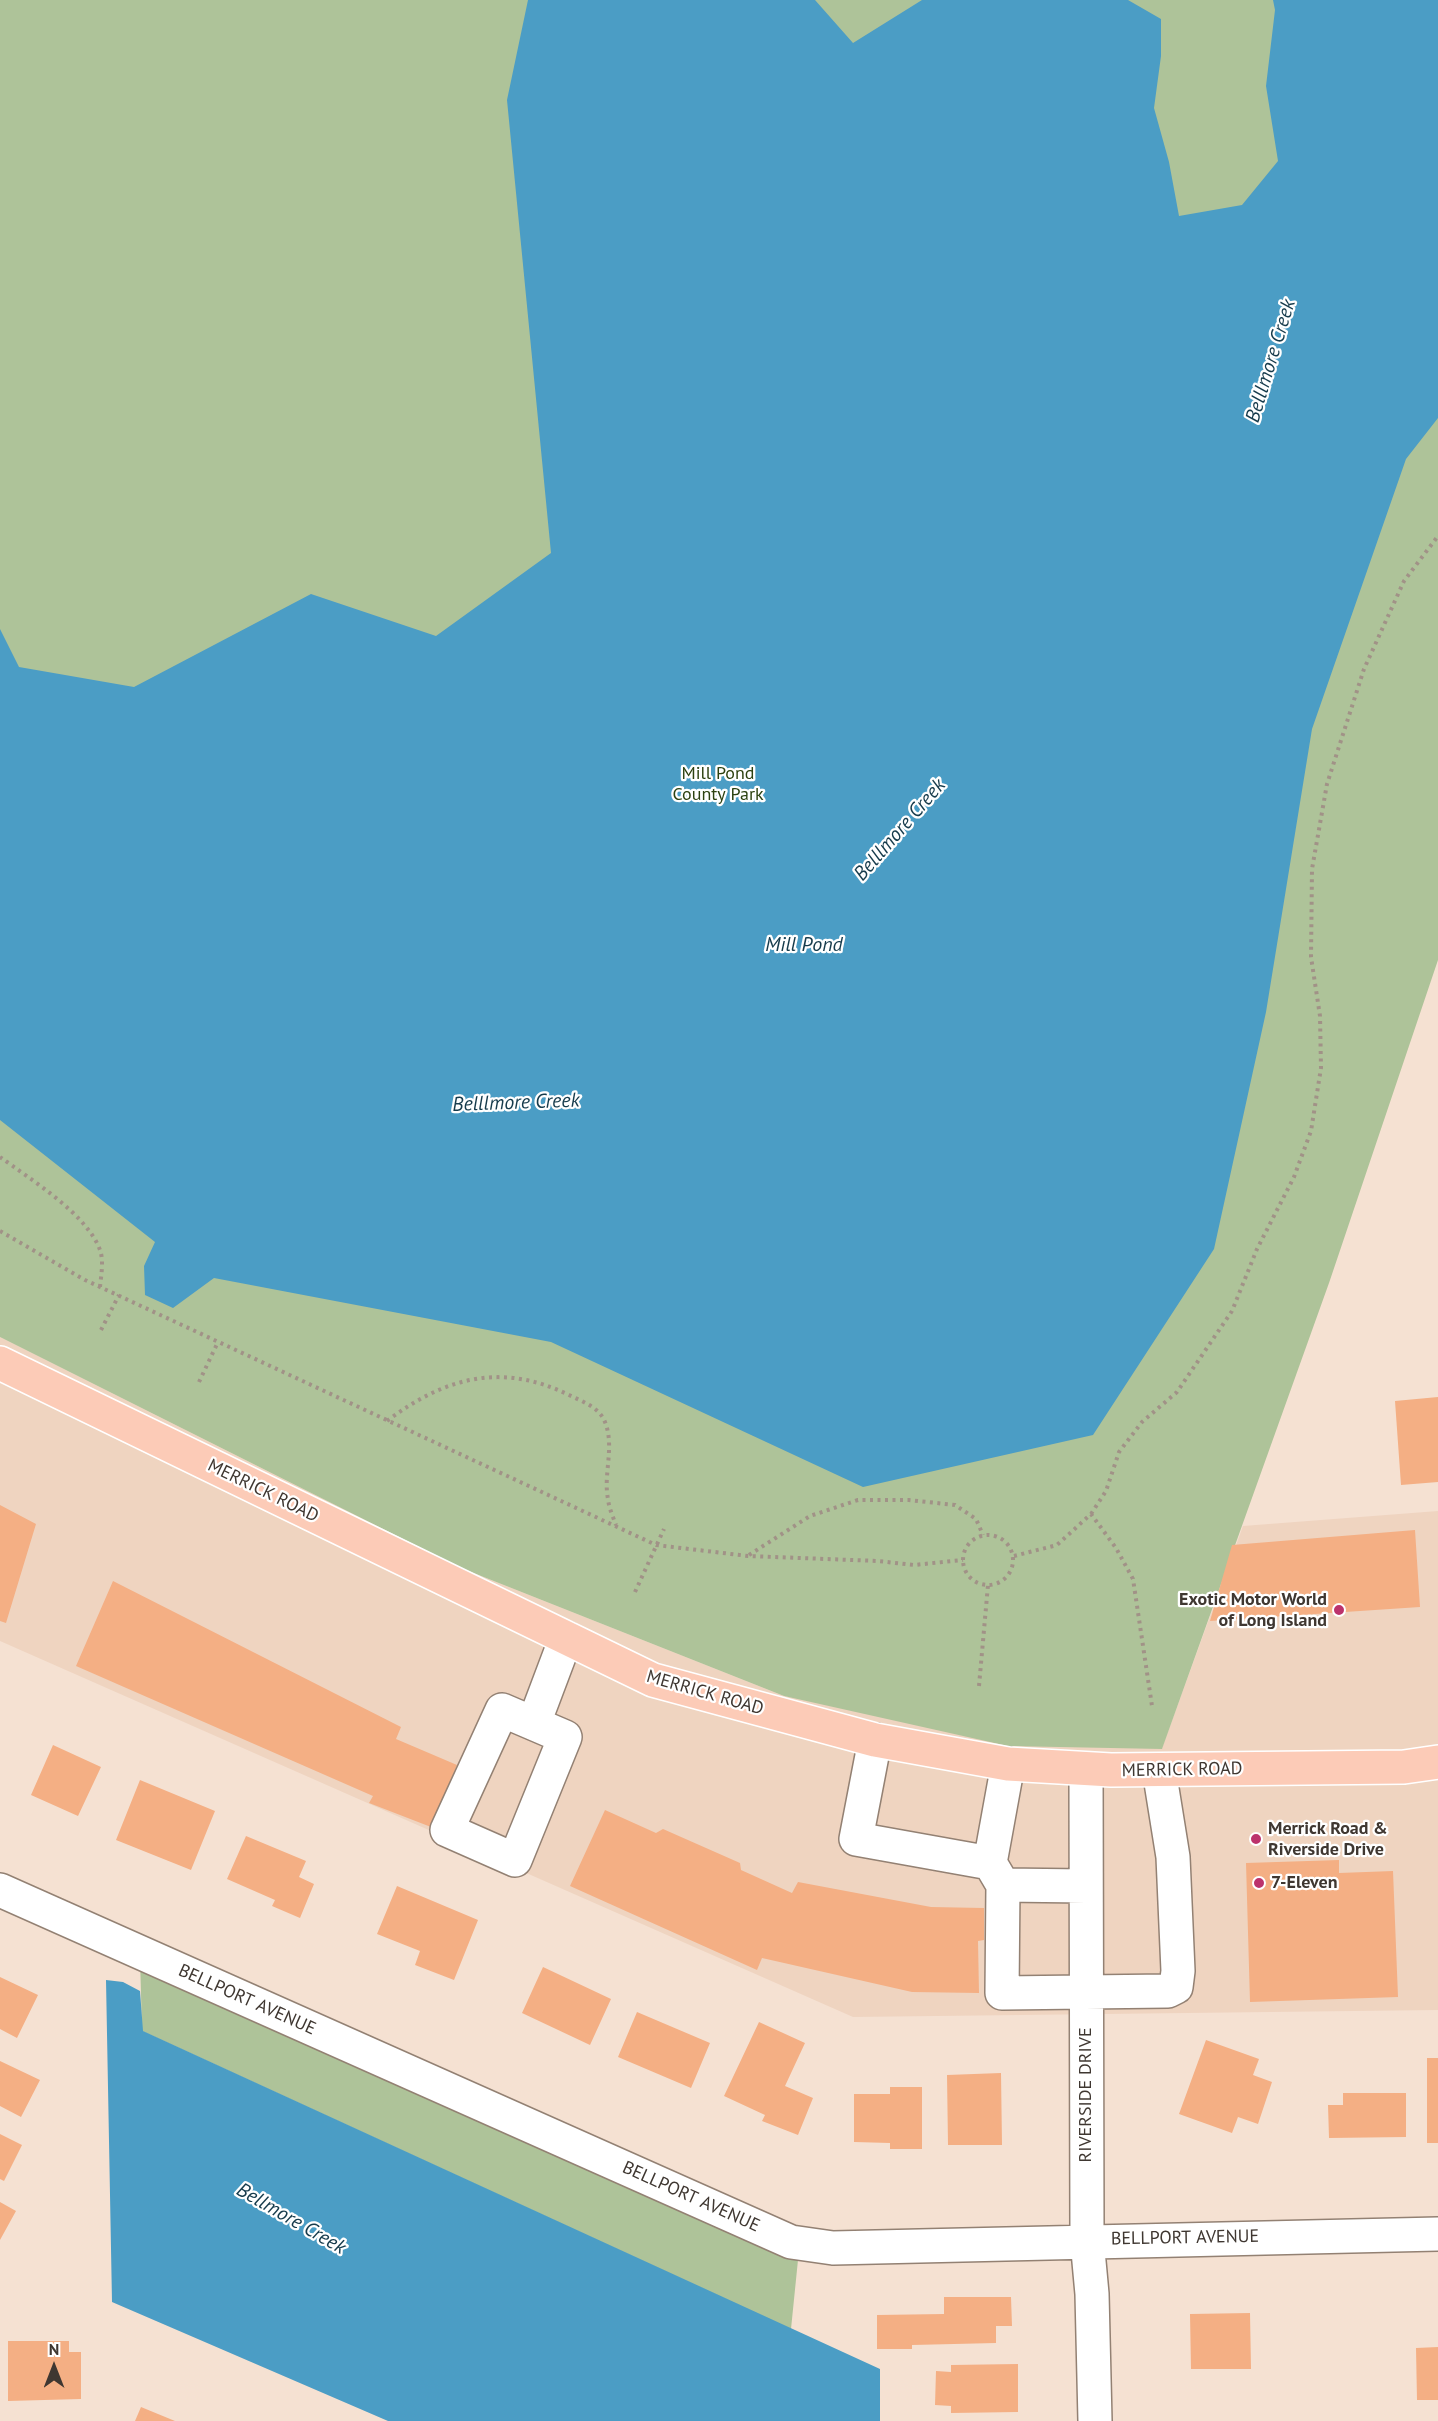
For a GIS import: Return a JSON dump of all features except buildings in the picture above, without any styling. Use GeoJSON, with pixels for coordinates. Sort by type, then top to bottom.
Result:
{"type":"FeatureCollection","features":[{"type":"Feature","properties":{"kind":"main road","name":"MERRICK ROAD"},"geometry":{"type":"LineString","coordinates":[[0,1363],[653,1680],[875,1740],[1008,1764],[1086,1769],[1159,1770],[1404,1767],[1438,1762]]}},
{"type":"Feature","properties":{"kind":"street"},"geometry":{"type":"LineString","coordinates":[[534,1723],[566,1638]]}},
{"type":"Feature","properties":{"kind":"street"},"geometry":{"type":"LineString","coordinates":[[502,1710],[534,1723],[565,1737],[514,1860],[447,1830],[502,1710]]}},
{"type":"Feature","properties":{"kind":"street"},"geometry":{"type":"LineString","coordinates":[[875,1740],[856,1839],[997,1874],[1086,1886]]}},
{"type":"Feature","properties":{"kind":"street"},"geometry":{"type":"LineString","coordinates":[[1008,1764],[997,1874],[1002,1993],[1086,1994],[1168,1991],[1176,1987],[1178,1971],[1173,1857],[1159,1770]]}},
{"type":"Feature","properties":{"kind":"street","name":"RIVERSIDE DRIVE"},"geometry":{"type":"LineString","coordinates":[[1086,1769],[1087,2240],[1092,2294],[1095,2421]]}},
{"type":"Feature","properties":{"kind":"street","name":"BELLPORT AVENUE"},"geometry":{"type":"LineString","coordinates":[[0,1890],[791,2242],[833,2248],[1087,2240],[1438,2234]]}},
{"type":"Feature","properties":{"kind":"path"},"geometry":{"type":"LineString","coordinates":[[1014,1556],[1057,1545],[1091,1514],[1106,1491],[1119,1452],[1142,1422],[1177,1392],[1232,1311],[1257,1249],[1294,1177],[1311,1131],[1321,1068],[1320,1016],[1311,957],[1311,868],[1327,784],[1364,669],[1404,581],[1438,536]]}},
{"type":"Feature","properties":{"kind":"path"},"geometry":{"type":"LineString","coordinates":[[0,1157],[38,1184],[86,1227],[100,1251],[100,1287]]}},
{"type":"Feature","properties":{"kind":"path"},"geometry":{"type":"LineString","coordinates":[[0,1231],[100,1287],[656,1545],[748,1556],[878,1561],[914,1565],[963,1560]]}},
{"type":"Feature","properties":{"kind":"path"},"geometry":{"type":"LineString","coordinates":[[100,1330],[119,1295]]}},
{"type":"Feature","properties":{"kind":"path"},"geometry":{"type":"LineString","coordinates":[[199,1382],[218,1342]]}},
{"type":"Feature","properties":{"kind":"path"},"geometry":{"type":"LineString","coordinates":[[387,1420],[414,1401],[444,1385],[493,1377],[537,1382],[565,1393],[597,1409],[605,1422],[609,1446],[607,1498],[616,1526]]}},
{"type":"Feature","properties":{"kind":"path"},"geometry":{"type":"LineString","coordinates":[[748,1556],[810,1516],[858,1500],[909,1500],[955,1505],[976,1519],[983,1535]]}},
{"type":"Feature","properties":{"kind":"path"},"geometry":{"type":"LineString","coordinates":[[1091,1514],[1116,1548],[1133,1579],[1152,1706]]}},
{"type":"Feature","properties":{"kind":"path"},"geometry":{"type":"LineString","coordinates":[[635,1592],[664,1529]]}},
{"type":"Feature","properties":{"kind":"path"},"geometry":{"type":"LineString","coordinates":[[983,1535],[991,1535],[1006,1542],[1014,1556],[1014,1565],[1006,1579],[988,1585],[974,1582],[968,1576],[963,1560],[968,1544],[983,1535]]}},
{"type":"Feature","properties":{"kind":"path"},"geometry":{"type":"LineString","coordinates":[[979,1686],[988,1585]]}},
{"type":"Feature","properties":{"kind":"shaded area"},"geometry":{"type":"Polygon","coordinates":[[[0,1337],[461,1568],[784,1696],[1162,1748],[1243,1526],[1438,1511],[1438,2010],[853,2017],[0,1641],[0,1337]]]}},
{"type":"Feature","properties":{"kind":"green space","name":"Mill Pond"},"geometry":{"type":"Polygon","coordinates":[[[0,0],[1438,0],[1438,960],[1329,1283],[1162,1749],[1008,1746],[784,1696],[461,1568],[0,1337],[0,0]]]}},
{"type":"Feature","properties":{"kind":"green space"},"geometry":{"type":"Polygon","coordinates":[[[140,1958],[799,2250],[791,2329],[142,2031],[140,1958]]]}},
{"type":"Feature","properties":{"kind":"water","name":"Mill Pond"},"geometry":{"type":"Polygon","coordinates":[[[528,0],[815,0],[853,43],[922,0],[1128,0],[1161,19],[1161,56],[1154,108],[1169,162],[1179,216],[1242,205],[1278,161],[1266,86],[1275,10],[1273,0],[1438,0],[1438,418],[1406,459],[1312,729],[1266,1012],[1214,1249],[1093,1435],[863,1487],[551,1342],[214,1278],[173,1308],[145,1295],[144,1266],[155,1242],[0,1120],[0,629],[19,667],[134,687],[311,594],[436,636],[551,553],[507,100],[528,0]]]}},
{"type":"Feature","properties":{"kind":"water","name":"Bellmore Creek"},"geometry":{"type":"Polygon","coordinates":[[[106,1980],[123,1982],[140,1991],[143,2031],[880,2369],[880,2421],[388,2421],[112,2302],[106,1980]]]}},
{"type":"Feature","properties":{"kind":"place","name":"Exotic Motor World of Long Island"},"geometry":{"type":"Point","coordinates":[1339,1610]}},
{"type":"Feature","properties":{"kind":"place","name":"Merrick Road & Riverside Drive"},"geometry":{"type":"Point","coordinates":[1256,1839]}},
{"type":"Feature","properties":{"kind":"place","name":"7-Eleven"},"geometry":{"type":"Point","coordinates":[1259,1883]}},
{"type":"Feature","properties":{"kind":"water label","name":"Belllmore Creek"},"geometry":{"type":"Point","coordinates":[1271,361]}},
{"type":"Feature","properties":{"kind":"water label","name":"Belllmore Creek"},"geometry":{"type":"Point","coordinates":[900,830]}},
{"type":"Feature","properties":{"kind":"water label","name":"Belllmore Creek"},"geometry":{"type":"Point","coordinates":[516,1103]}},
{"type":"Feature","properties":{"kind":"park label","name":"Mill Pond County Park"},"geometry":{"type":"Point","coordinates":[718,784]}}]}
